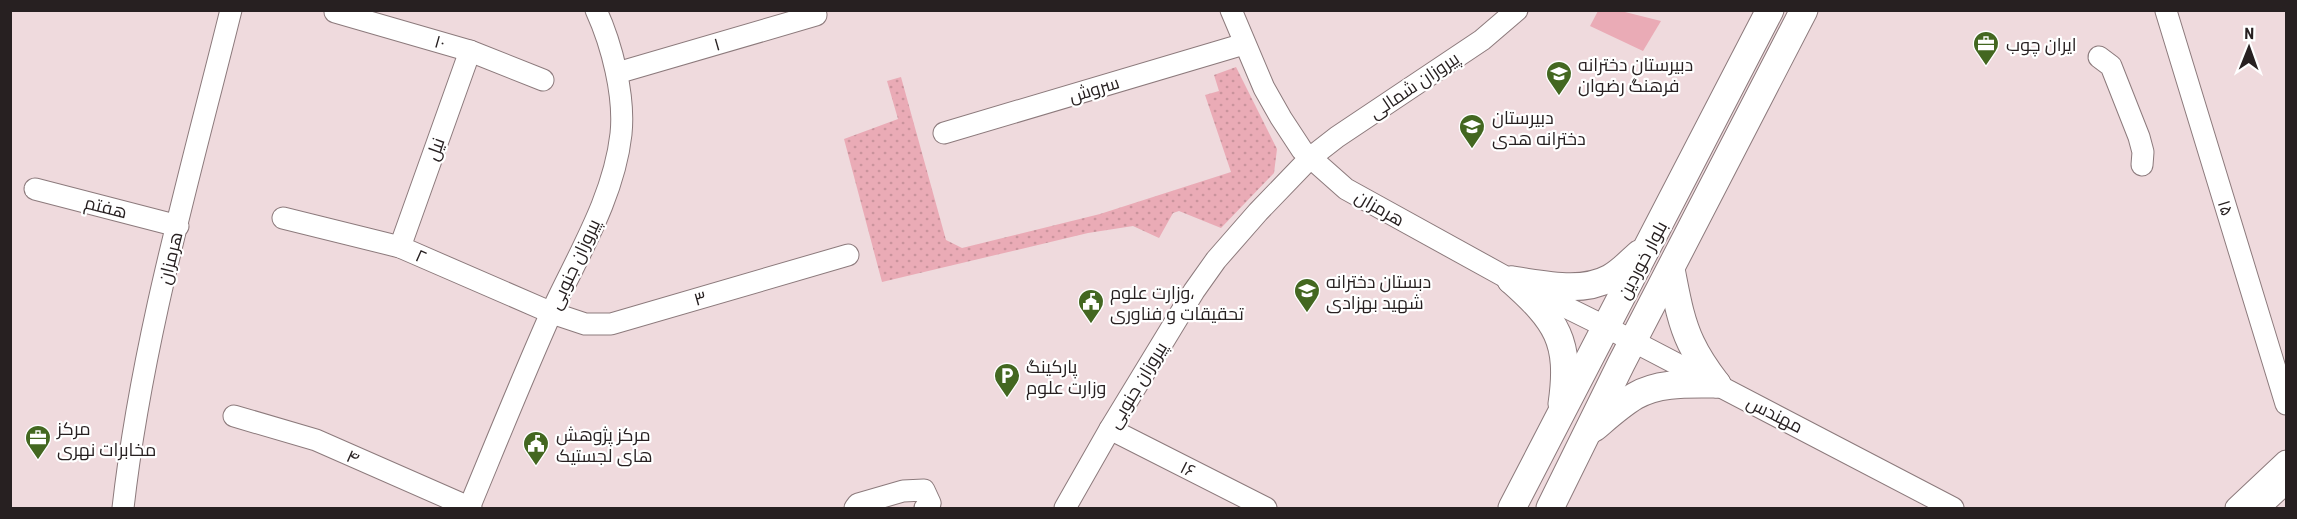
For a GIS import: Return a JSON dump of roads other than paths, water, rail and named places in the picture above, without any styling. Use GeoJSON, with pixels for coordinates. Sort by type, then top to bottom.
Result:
{"type":"FeatureCollection","features":[{"type":"Feature","properties":{"kind":"main road","name":"بلوار خوردین"},"geometry":{"type":"LineString","coordinates":[[1512,508],[1653,240],[1770,10]]}},
{"type":"Feature","properties":{"kind":"main road","name":"بلوار خوردین"},"geometry":{"type":"LineString","coordinates":[[1550,508],[1804,10]]}},
{"type":"Feature","properties":{"kind":"main road"},"geometry":{"type":"LineString","coordinates":[[1511,280],[1574,286],[1609,279],[1627,266],[1653,240]]}},
{"type":"Feature","properties":{"kind":"main road"},"geometry":{"type":"LineString","coordinates":[[1671,269],[1689,341],[1717,384]]}},
{"type":"Feature","properties":{"kind":"main road"},"geometry":{"type":"LineString","coordinates":[[1511,280],[1541,307],[1549,318],[1563,348],[1565,382],[1559,421]]}},
{"type":"Feature","properties":{"kind":"main road"},"geometry":{"type":"LineString","coordinates":[[1586,435],[1624,403],[1651,389],[1685,384],[1717,384]]}},
{"type":"Feature","properties":{"kind":"street","name":"هرمزان"},"geometry":{"type":"LineString","coordinates":[[123,508],[130,449],[150,337],[231,10]]}},
{"type":"Feature","properties":{"kind":"street","name":"پیروزان جنوبی"},"geometry":{"type":"LineString","coordinates":[[469,508],[611,181],[621,133],[617,73],[604,28],[596,10]]}},
{"type":"Feature","properties":{"kind":"street","name":"هرمزان"},"geometry":{"type":"LineString","coordinates":[[1231,10],[1264,88],[1281,118],[1310,158],[1346,189],[1511,280],[1606,327]]}},
{"type":"Feature","properties":{"kind":"street","name":"پیروزان شمالی"},"geometry":{"type":"LineString","coordinates":[[1310,158],[1344,132],[1482,40],[1517,10]]}},
{"type":"Feature","properties":{"kind":"street","name":"۱۵"},"geometry":{"type":"LineString","coordinates":[[2161,11],[2286,404]]}},
{"type":"Feature","properties":{"kind":"street","name":"۱۰"},"geometry":{"type":"LineString","coordinates":[[334,12],[470,51],[543,80]]}},
{"type":"Feature","properties":{"kind":"street","name":"۱"},"geometry":{"type":"LineString","coordinates":[[617,73],[816,15]]}},
{"type":"Feature","properties":{"kind":"street","name":"سروش"},"geometry":{"type":"LineString","coordinates":[[944,133],[1244,44]]}},
{"type":"Feature","properties":{"kind":"street","name":"نیل"},"geometry":{"type":"LineString","coordinates":[[400,247],[470,51]]}},
{"type":"Feature","properties":{"kind":"street"},"geometry":{"type":"LineString","coordinates":[[2099,57],[2111,66],[2139,136],[2143,152],[2142,165]]}},
{"type":"Feature","properties":{"kind":"street","name":"پیروزان جنوبی"},"geometry":{"type":"LineString","coordinates":[[1065,508],[1194,291],[1216,260],[1274,194],[1310,158]]}},
{"type":"Feature","properties":{"kind":"street","name":"هفتم"},"geometry":{"type":"LineString","coordinates":[[35,189],[178,226]]}},
{"type":"Feature","properties":{"kind":"street","name":"۲"},"geometry":{"type":"LineString","coordinates":[[283,218],[400,247],[552,313]]}},
{"type":"Feature","properties":{"kind":"street","name":"۳"},"geometry":{"type":"LineString","coordinates":[[552,313],[585,324],[611,324],[848,255]]}},
{"type":"Feature","properties":{"kind":"street","name":"مهندس"},"geometry":{"type":"LineString","coordinates":[[1606,327],[1948,505],[1964,508]]}},
{"type":"Feature","properties":{"kind":"street","name":"۴"},"geometry":{"type":"LineString","coordinates":[[234,416],[316,440],[469,508]]}},
{"type":"Feature","properties":{"kind":"street","name":"۱۶"},"geometry":{"type":"LineString","coordinates":[[1110,429],[1266,508]]}},
{"type":"Feature","properties":{"kind":"street"},"geometry":{"type":"LineString","coordinates":[[2249,505],[2286,460]]}},
{"type":"Feature","properties":{"kind":"street"},"geometry":{"type":"LineString","coordinates":[[2249,505],[2286,483]]}},
{"type":"Feature","properties":{"kind":"street"},"geometry":{"type":"LineString","coordinates":[[855,508],[858,504],[903,491],[924,490],[930,503],[925,508]]}},
{"type":"Feature","properties":{"kind":"place","name":"ایران چوب"},"geometry":{"type":"Point","coordinates":[1986,67]}},
{"type":"Feature","properties":{"kind":"place","name":"دبیرستان دخترانه فرهنگ رضوان"},"geometry":{"type":"Point","coordinates":[1559,97]}},
{"type":"Feature","properties":{"kind":"place","name":"دبیرستان دخترانه هدی"},"geometry":{"type":"Point","coordinates":[1472,150]}},
{"type":"Feature","properties":{"kind":"place","name":"دبستان دخترانه شهید بهزادی"},"geometry":{"type":"Point","coordinates":[1307,314]}},
{"type":"Feature","properties":{"kind":"place","name":"وزارت علوم، تحقیقات و فناوری"},"geometry":{"type":"Point","coordinates":[1091,325]}},
{"type":"Feature","properties":{"kind":"place","name":"پارکینگ وزارت علوم"},"geometry":{"type":"Point","coordinates":[1007,399]}},
{"type":"Feature","properties":{"kind":"place","name":"مرکز مخابرات نهری"},"geometry":{"type":"Point","coordinates":[38,461]}},
{"type":"Feature","properties":{"kind":"place","name":"مرکز پژوهش های لجستیک"},"geometry":{"type":"Point","coordinates":[536,467]}}]}
